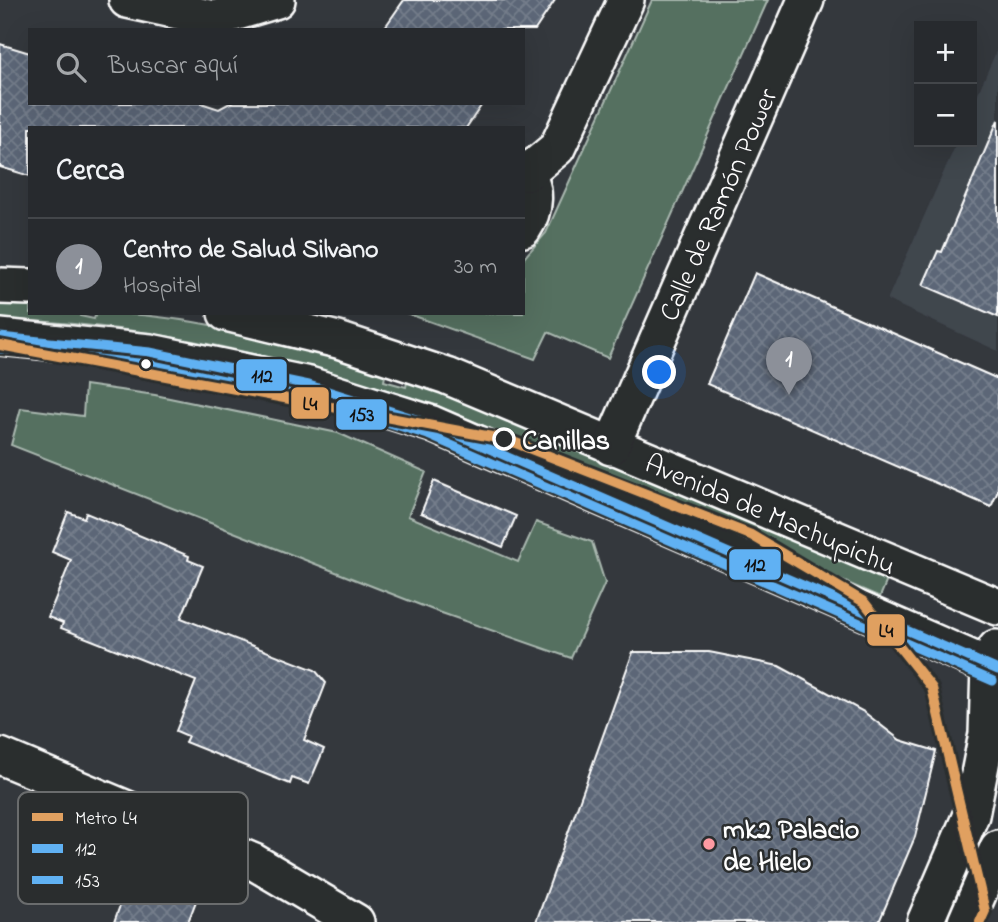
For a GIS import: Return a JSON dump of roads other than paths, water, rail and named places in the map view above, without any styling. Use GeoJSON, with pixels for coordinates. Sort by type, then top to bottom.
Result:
{"type":"FeatureCollection","features":[{"type":"Feature","properties":{"kind":"street"},"geometry":{"type":"LineString","coordinates":[[127,0],[214,19],[277,0]]}},
{"type":"Feature","properties":{"kind":"street"},"geometry":{"type":"LineString","coordinates":[[525,224],[534,204],[533,188],[525,171],[557,148],[626,0]]}},
{"type":"Feature","properties":{"kind":"street","name":"Calle de Ramón Power"},"geometry":{"type":"LineString","coordinates":[[611,447],[806,0]]}},
{"type":"Feature","properties":{"kind":"street"},"geometry":{"type":"LineString","coordinates":[[0,286],[28,287]]}},
{"type":"Feature","properties":{"kind":"street","name":"Avenida de Machupichu"},"geometry":{"type":"LineString","coordinates":[[234,315],[338,340],[447,376],[998,607]]}},
{"type":"Feature","properties":{"kind":"street","name":"Avenida de Machupichu"},"geometry":{"type":"LineString","coordinates":[[0,337],[177,358],[309,385],[432,424],[995,659]]}},
{"type":"Feature","properties":{"kind":"street"},"geometry":{"type":"LineString","coordinates":[[925,922],[971,815],[993,741],[995,659]]}},
{"type":"Feature","properties":{"kind":"street"},"geometry":{"type":"LineString","coordinates":[[0,757],[85,792]]}},
{"type":"Feature","properties":{"kind":"street"},"geometry":{"type":"LineString","coordinates":[[966,922],[998,848]]}},
{"type":"Feature","properties":{"kind":"street"},"geometry":{"type":"LineString","coordinates":[[248,860],[356,922]]}},
{"type":"Feature","properties":{"kind":"metro line","name":"L4"},"geometry":{"type":"LineString","coordinates":[[0,345],[508,440],[751,535],[864,602],[932,688],[985,911],[980,922]]}},
{"type":"Feature","properties":{"kind":"place","name":"Centro de Salud Silvano"},"geometry":{"type":"Point","coordinates":[789,395]}},
{"type":"Feature","properties":{"kind":"place","name":"Canillas"},"geometry":{"type":"Point","coordinates":[504,439]}},
{"type":"Feature","properties":{"kind":"place","name":"mk2 Palacio de Hielo"},"geometry":{"type":"Point","coordinates":[709,844]}}]}
